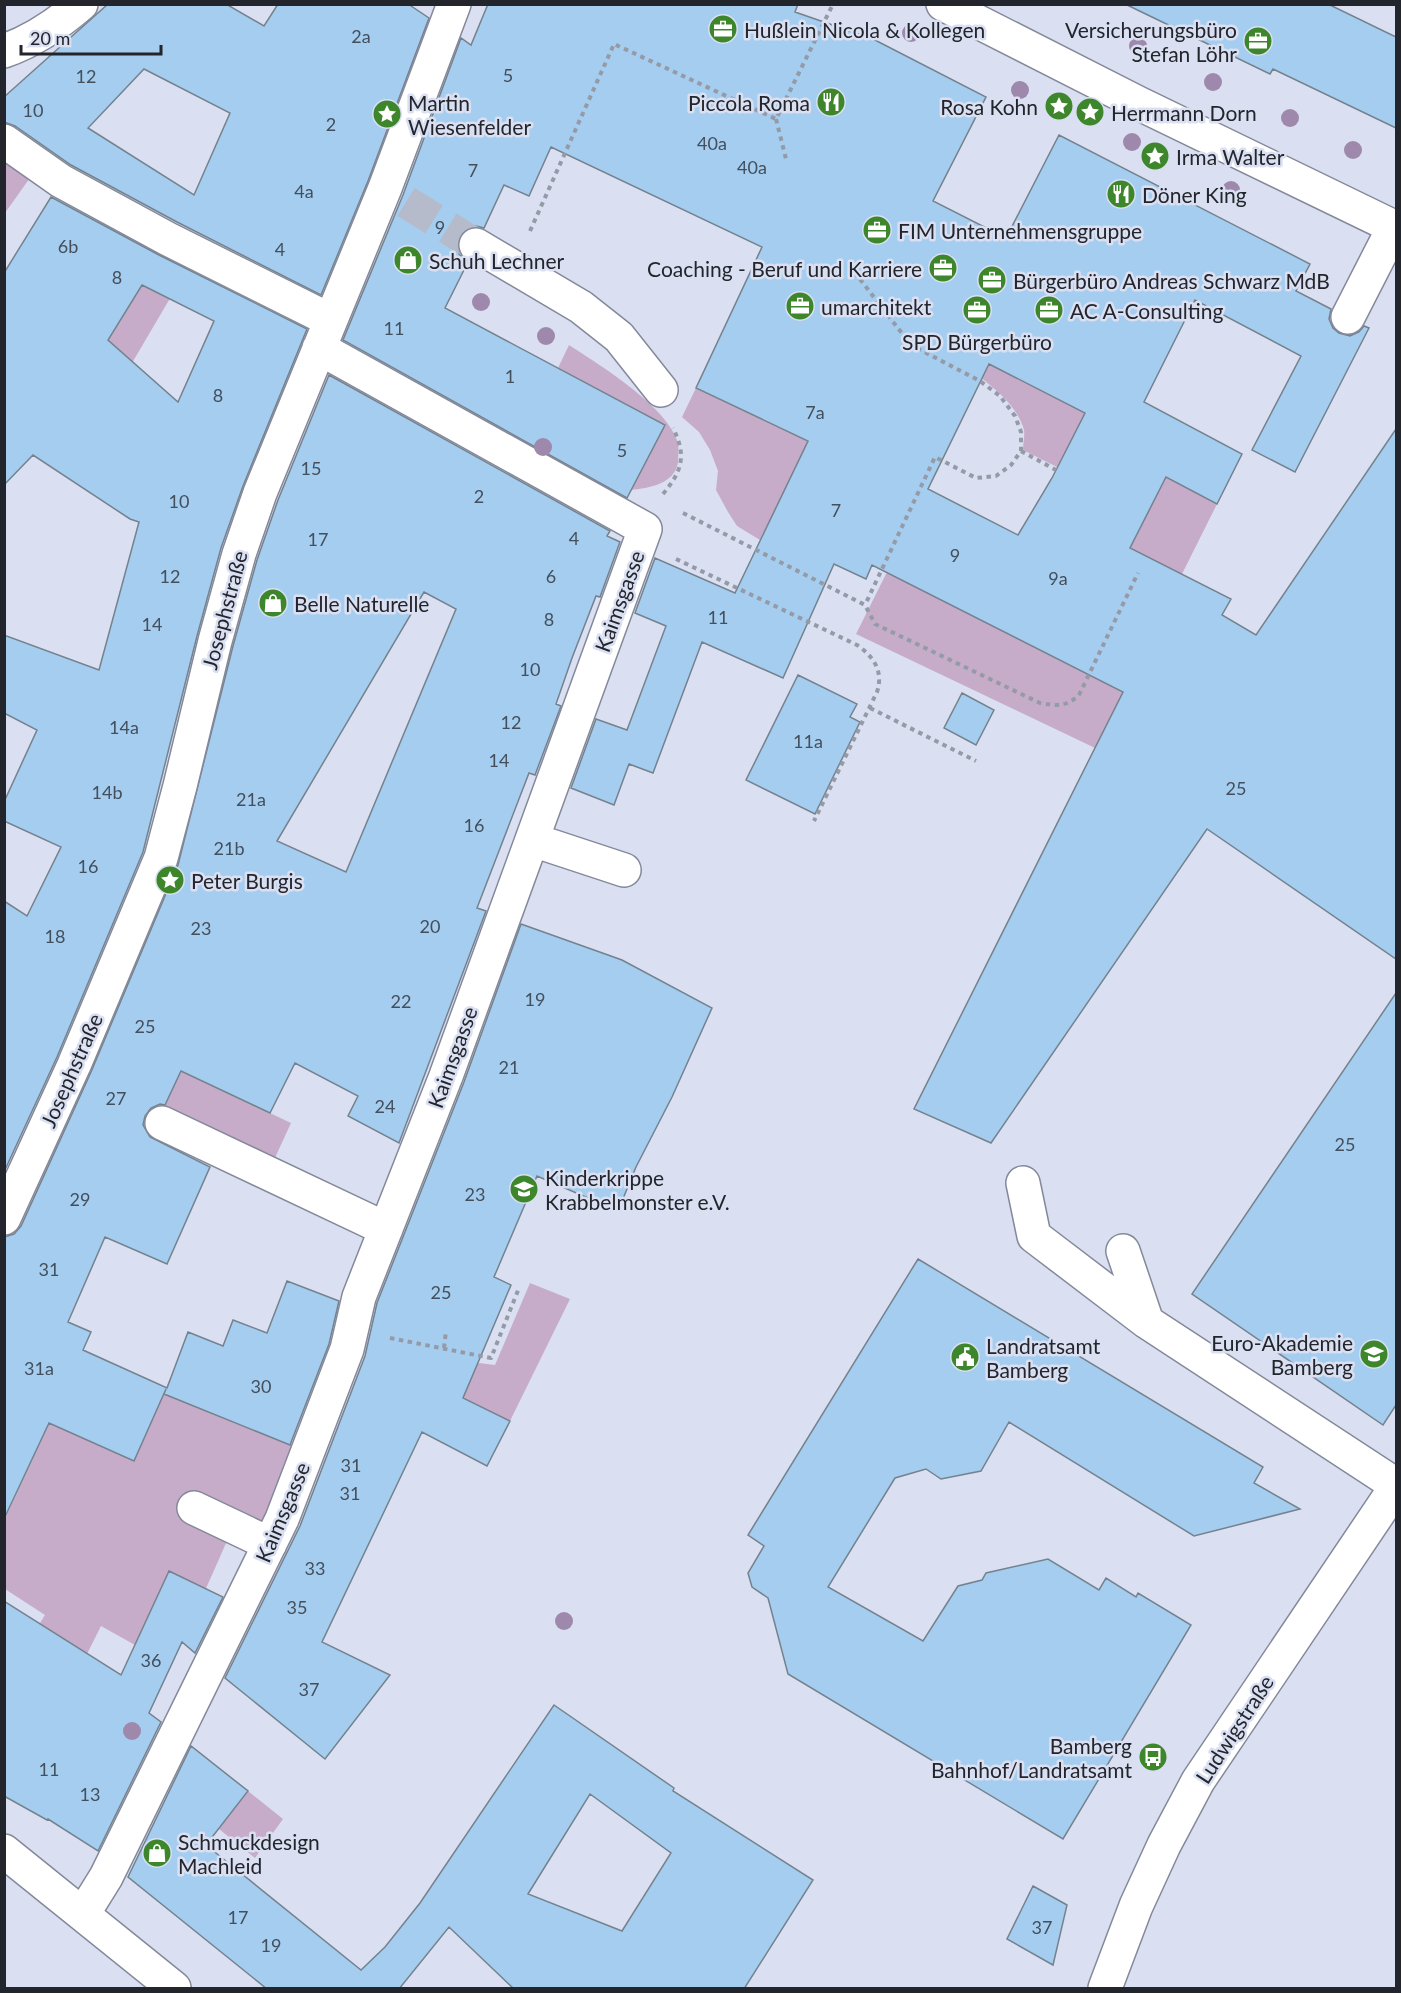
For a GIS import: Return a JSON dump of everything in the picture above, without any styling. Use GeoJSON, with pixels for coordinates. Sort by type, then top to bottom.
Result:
{"type":"FeatureCollection","features":[{"type":"Feature","properties":{"kind":"street"},"geometry":{"type":"LineString","coordinates":[[4,51],[36,36],[64,19],[81,4]]}},
{"type":"Feature","properties":{"kind":"street","name":"Josephstraße"},"geometry":{"type":"LineString","coordinates":[[4,1218],[78,1056],[161,858],[239,554],[260,494],[324,334],[395,195],[454,4]]}},
{"type":"Feature","properties":{"kind":"street"},"geometry":{"type":"LineString","coordinates":[[943,4],[1138,103],[1395,227],[1348,317]]}},
{"type":"Feature","properties":{"kind":"street"},"geometry":{"type":"LineString","coordinates":[[4,141],[61,181],[168,239],[324,334]]}},
{"type":"Feature","properties":{"kind":"street"},"geometry":{"type":"LineString","coordinates":[[476,244],[581,307],[619,338],[661,390]]}},
{"type":"Feature","properties":{"kind":"street","name":"Kaimsgasse"},"geometry":{"type":"LineString","coordinates":[[83,1914],[106,1877],[282,1519],[347,1349],[359,1297],[446,1076],[645,529],[324,334]]}},
{"type":"Feature","properties":{"kind":"street"},"geometry":{"type":"LineString","coordinates":[[533,840],[624,870]]}},
{"type":"Feature","properties":{"kind":"street"},"geometry":{"type":"LineString","coordinates":[[162,1123],[386,1229]]}},
{"type":"Feature","properties":{"kind":"street"},"geometry":{"type":"LineString","coordinates":[[1023,1183],[1034,1236],[1147,1322],[1396,1486]]}},
{"type":"Feature","properties":{"kind":"street"},"geometry":{"type":"LineString","coordinates":[[1123,1251],[1147,1322]]}},
{"type":"Feature","properties":{"kind":"street","name":"Ludwigstraße"},"geometry":{"type":"LineString","coordinates":[[1105,1989],[1154,1865],[1198,1781],[1396,1486]]}},
{"type":"Feature","properties":{"kind":"street"},"geometry":{"type":"LineString","coordinates":[[194,1508],[270,1544]]}},
{"type":"Feature","properties":{"kind":"street"},"geometry":{"type":"LineString","coordinates":[[4,1851],[174,1989]]}},
{"type":"Feature","properties":{"kind":"path"},"geometry":{"type":"LineString","coordinates":[[786,159],[776,119],[833,4]]}},
{"type":"Feature","properties":{"kind":"path"},"geometry":{"type":"LineString","coordinates":[[514,268],[614,44],[776,119]]}},
{"type":"Feature","properties":{"kind":"path"},"geometry":{"type":"LineString","coordinates":[[849,265],[911,345],[980,381],[1000,396],[1015,417],[1021,432],[1021,452],[1011,465],[996,476],[976,478],[935,457],[865,605]]}},
{"type":"Feature","properties":{"kind":"path"},"geometry":{"type":"LineString","coordinates":[[1021,452],[1056,470]]}},
{"type":"Feature","properties":{"kind":"path"},"geometry":{"type":"LineString","coordinates":[[679,510],[865,605],[874,624],[1040,702],[1056,706],[1069,704],[1079,695],[1138,573]]}},
{"type":"Feature","properties":{"kind":"path"},"geometry":{"type":"LineString","coordinates":[[640,542],[857,645],[869,653],[876,663],[881,682],[814,821]]}},
{"type":"Feature","properties":{"kind":"path"},"geometry":{"type":"LineString","coordinates":[[870,708],[976,761]]}},
{"type":"Feature","properties":{"kind":"path"},"geometry":{"type":"LineString","coordinates":[[384,1337],[491,1358],[519,1288]]}},
{"type":"Feature","properties":{"kind":"path"},"geometry":{"type":"LineString","coordinates":[[444,1348],[446,1331]]}},
{"type":"Feature","properties":{"kind":"shaded area"},"geometry":{"type":"Polygon","coordinates":[[[5,152],[32,175],[5,213],[5,152]]]}},
{"type":"Feature","properties":{"kind":"shaded area"},"geometry":{"type":"Polygon","coordinates":[[[117,230],[192,261],[132,363],[67,308],[159,256],[117,230]]]}},
{"type":"Feature","properties":{"kind":"shaded area"},"geometry":{"type":"Polygon","coordinates":[[[569,345],[647,401],[672,429],[678,443],[678,462],[676,469],[667,480],[646,488],[631,490],[665,425],[558,368],[569,345]]]}},
{"type":"Feature","properties":{"kind":"shaded area"},"geometry":{"type":"Polygon","coordinates":[[[988,364],[1095,395],[1057,467],[1023,450],[1024,430],[1013,408],[981,378],[988,364]]]}},
{"type":"Feature","properties":{"kind":"shaded area"},"geometry":{"type":"Polygon","coordinates":[[[696,388],[808,441],[760,540],[737,526],[728,512],[716,490],[718,471],[710,450],[699,432],[682,417],[696,388]]]}},
{"type":"Feature","properties":{"kind":"shaded area"},"geometry":{"type":"Polygon","coordinates":[[[1166,477],[1217,504],[1095,748],[856,634],[887,572],[1070,665],[1166,477]]]}},
{"type":"Feature","properties":{"kind":"shaded area"},"geometry":{"type":"Polygon","coordinates":[[[181,1071],[291,1123],[274,1160],[164,1107],[181,1071]]]}},
{"type":"Feature","properties":{"kind":"shaded area"},"geometry":{"type":"Polygon","coordinates":[[[530,1283],[570,1299],[510,1421],[444,1388],[416,1355],[495,1365],[530,1283]]]}},
{"type":"Feature","properties":{"kind":"shaded area"},"geometry":{"type":"Polygon","coordinates":[[[172,1374],[230,1397],[222,1418],[297,1447],[267,1524],[227,1541],[192,1620],[169,1572],[135,1645],[101,1626],[87,1654],[69,1681],[23,1651],[45,1615],[5,1589],[5,1519],[49,1423],[134,1461],[172,1374]]]}},
{"type":"Feature","properties":{"kind":"shaded area"},"geometry":{"type":"Polygon","coordinates":[[[248,1791],[283,1819],[255,1858],[219,1829],[248,1791]]]}},
{"type":"Feature","properties":{"kind":"building"},"geometry":{"type":"Polygon","coordinates":[[[108,4],[226,4],[264,26],[278,4],[408,4],[429,18],[368,181],[321,295],[71,165],[15,126],[4,122],[4,97],[108,4]],[[144,69],[88,128],[194,195],[230,113],[144,69]]]}},
{"type":"Feature","properties":{"kind":"building"},"geometry":{"type":"Polygon","coordinates":[[[488,4],[798,4],[795,12],[873,39],[986,97],[933,201],[1006,238],[1059,135],[1310,264],[1296,291],[1331,309],[1329,319],[1333,328],[1339,333],[1350,336],[1359,332],[1364,326],[1369,328],[1295,472],[1252,450],[1301,356],[1195,300],[1144,402],[1242,454],[1217,504],[1166,477],[1130,548],[1231,599],[1222,615],[1256,635],[1396,429],[1396,959],[1207,829],[991,1143],[914,1109],[1123,692],[872,565],[866,579],[834,564],[783,678],[702,642],[653,773],[629,764],[614,805],[571,788],[596,719],[627,730],[666,626],[635,613],[655,558],[735,593],[808,441],[696,388],[762,247],[551,147],[529,196],[504,185],[484,228],[476,226],[467,228],[460,235],[457,244],[459,254],[468,262],[445,308],[665,425],[627,498],[343,340],[403,195],[461,38],[471,45],[488,4]],[[989,364],[928,489],[1018,535],[1052,478],[1085,413],[989,364]]]}},
{"type":"Feature","properties":{"kind":"building"},"geometry":{"type":"Polygon","coordinates":[[[1125,4],[1328,4],[1396,37],[1396,128],[1273,69],[1270,74],[1125,4]]]}},
{"type":"Feature","properties":{"kind":"building"},"geometry":{"type":"Polygon","coordinates":[[[51,197],[159,255],[307,329],[243,486],[221,548],[143,852],[57,1057],[4,1172],[4,901],[27,916],[61,847],[4,821],[4,802],[37,730],[4,713],[4,635],[99,670],[139,522],[130,519],[33,455],[4,485],[4,273],[51,197]],[[142,285],[108,340],[178,402],[214,321],[142,285]]]}},
{"type":"Feature","properties":{"kind":"building"},"geometry":{"type":"Polygon","coordinates":[[[329,375],[610,531],[607,536],[620,542],[600,597],[596,596],[572,658],[556,704],[561,706],[535,775],[529,773],[477,908],[486,911],[399,1143],[348,1116],[358,1096],[295,1063],[270,1113],[181,1071],[165,1105],[160,1104],[151,1108],[145,1116],[143,1125],[150,1137],[210,1167],[167,1264],[105,1237],[68,1322],[91,1332],[83,1350],[167,1388],[188,1332],[223,1346],[233,1320],[267,1333],[287,1281],[339,1301],[329,1344],[290,1445],[164,1394],[166,1389],[134,1461],[49,1423],[4,1519],[4,1237],[14,1234],[21,1226],[91,1072],[178,865],[233,646],[257,560],[278,500],[329,375]],[[424,592],[277,841],[346,872],[456,609],[424,592]]]}},
{"type":"Feature","properties":{"kind":"building"},"geometry":{"type":"Polygon","coordinates":[[[798,675],[857,704],[850,717],[860,722],[815,814],[746,780],[798,675]]]}},
{"type":"Feature","properties":{"kind":"building"},"geometry":{"type":"Polygon","coordinates":[[[962,693],[994,710],[976,745],[944,728],[962,693]]]}},
{"type":"Feature","properties":{"kind":"building"},"geometry":{"type":"Polygon","coordinates":[[[521,924],[622,960],[712,1008],[672,1097],[636,1167],[618,1211],[537,1176],[494,1277],[511,1285],[463,1398],[510,1421],[487,1466],[422,1432],[322,1642],[390,1675],[325,1759],[225,1678],[300,1526],[365,1356],[377,1303],[464,1082],[521,924]]]}},
{"type":"Feature","properties":{"kind":"building"},"geometry":{"type":"Polygon","coordinates":[[[1396,993],[1396,1405],[1383,1425],[1192,1294],[1396,993]]]}},
{"type":"Feature","properties":{"kind":"building"},"geometry":{"type":"Polygon","coordinates":[[[918,1259],[1263,1467],[1254,1483],[1300,1509],[1194,1536],[1009,1422],[981,1471],[941,1479],[926,1469],[895,1478],[828,1587],[923,1641],[958,1586],[982,1580],[986,1573],[1048,1559],[1099,1590],[1106,1578],[1136,1597],[1138,1593],[1191,1625],[1063,1839],[788,1674],[768,1598],[752,1587],[748,1573],[764,1546],[748,1535],[918,1259]]]}},
{"type":"Feature","properties":{"kind":"building"},"geometry":{"type":"Polygon","coordinates":[[[169,1571],[223,1597],[195,1653],[182,1642],[149,1713],[161,1722],[98,1851],[48,1819],[4,1796],[4,1601],[121,1675],[169,1571]]]}},
{"type":"Feature","properties":{"kind":"building"},"geometry":{"type":"Polygon","coordinates":[[[554,1705],[674,1788],[673,1791],[813,1880],[744,1989],[514,1989],[449,1927],[399,1989],[267,1989],[128,1877],[191,1746],[248,1791],[206,1845],[361,1970],[385,1947],[420,1903],[554,1705]],[[590,1794],[528,1894],[622,1931],[671,1853],[590,1794]]]}},
{"type":"Feature","properties":{"kind":"building"},"geometry":{"type":"Polygon","coordinates":[[[1033,1886],[1067,1905],[1053,1965],[1007,1939],[1033,1886]]]}},
{"type":"Feature","properties":{"kind":"tunnel"},"geometry":{"type":"LineString","coordinates":[[406,202],[476,245]]}},
{"type":"Feature","properties":{"kind":"place","name":"Hußlein Nicola & Kollegen"},"geometry":{"type":"Point","coordinates":[723,29]}},
{"type":"Feature","properties":{"kind":"place","name":"Versicherungsbüro Stefan Löhr"},"geometry":{"type":"Point","coordinates":[1258,41]}},
{"type":"Feature","properties":{"kind":"place","name":"Piccola Roma"},"geometry":{"type":"Point","coordinates":[831,102]}},
{"type":"Feature","properties":{"kind":"place","name":"Rosa Kohn"},"geometry":{"type":"Point","coordinates":[1059,106]}},
{"type":"Feature","properties":{"kind":"place","name":"Herrmann Dorn"},"geometry":{"type":"Point","coordinates":[1090,112]}},
{"type":"Feature","properties":{"kind":"place","name":"Martin Wiesenfelder"},"geometry":{"type":"Point","coordinates":[387,114]}},
{"type":"Feature","properties":{"kind":"place","name":"Irma Walter"},"geometry":{"type":"Point","coordinates":[1155,156]}},
{"type":"Feature","properties":{"kind":"place","name":"Döner King"},"geometry":{"type":"Point","coordinates":[1121,194]}},
{"type":"Feature","properties":{"kind":"place","name":"FIM Unternehmensgruppe"},"geometry":{"type":"Point","coordinates":[877,230]}},
{"type":"Feature","properties":{"kind":"place","name":"Schuh Lechner"},"geometry":{"type":"Point","coordinates":[408,260]}},
{"type":"Feature","properties":{"kind":"place","name":"Coaching - Beruf und Karriere"},"geometry":{"type":"Point","coordinates":[943,268]}},
{"type":"Feature","properties":{"kind":"place","name":"Bürgerbüro Andreas Schwarz MdB"},"geometry":{"type":"Point","coordinates":[992,280]}},
{"type":"Feature","properties":{"kind":"place","name":"umarchitekt"},"geometry":{"type":"Point","coordinates":[800,306]}},
{"type":"Feature","properties":{"kind":"place","name":"SPD Bürgerbüro"},"geometry":{"type":"Point","coordinates":[977,310]}},
{"type":"Feature","properties":{"kind":"place","name":"AC A-Consulting"},"geometry":{"type":"Point","coordinates":[1049,310]}},
{"type":"Feature","properties":{"kind":"place","name":"Belle Naturelle"},"geometry":{"type":"Point","coordinates":[273,603]}},
{"type":"Feature","properties":{"kind":"place","name":"Peter Burgis"},"geometry":{"type":"Point","coordinates":[170,880]}},
{"type":"Feature","properties":{"kind":"place","name":"Kinderkrippe Krabbelmonster e.V."},"geometry":{"type":"Point","coordinates":[524,1189]}},
{"type":"Feature","properties":{"kind":"place","name":"Euro-Akademie Bamberg"},"geometry":{"type":"Point","coordinates":[1374,1354]}},
{"type":"Feature","properties":{"kind":"place","name":"Landratsamt Bamberg"},"geometry":{"type":"Point","coordinates":[965,1357]}},
{"type":"Feature","properties":{"kind":"place","name":"Bamberg Bahnhof/Landratsamt"},"geometry":{"type":"Point","coordinates":[1153,1757]}},
{"type":"Feature","properties":{"kind":"place","name":"Schmuckdesign Machleid"},"geometry":{"type":"Point","coordinates":[157,1853]}}]}
